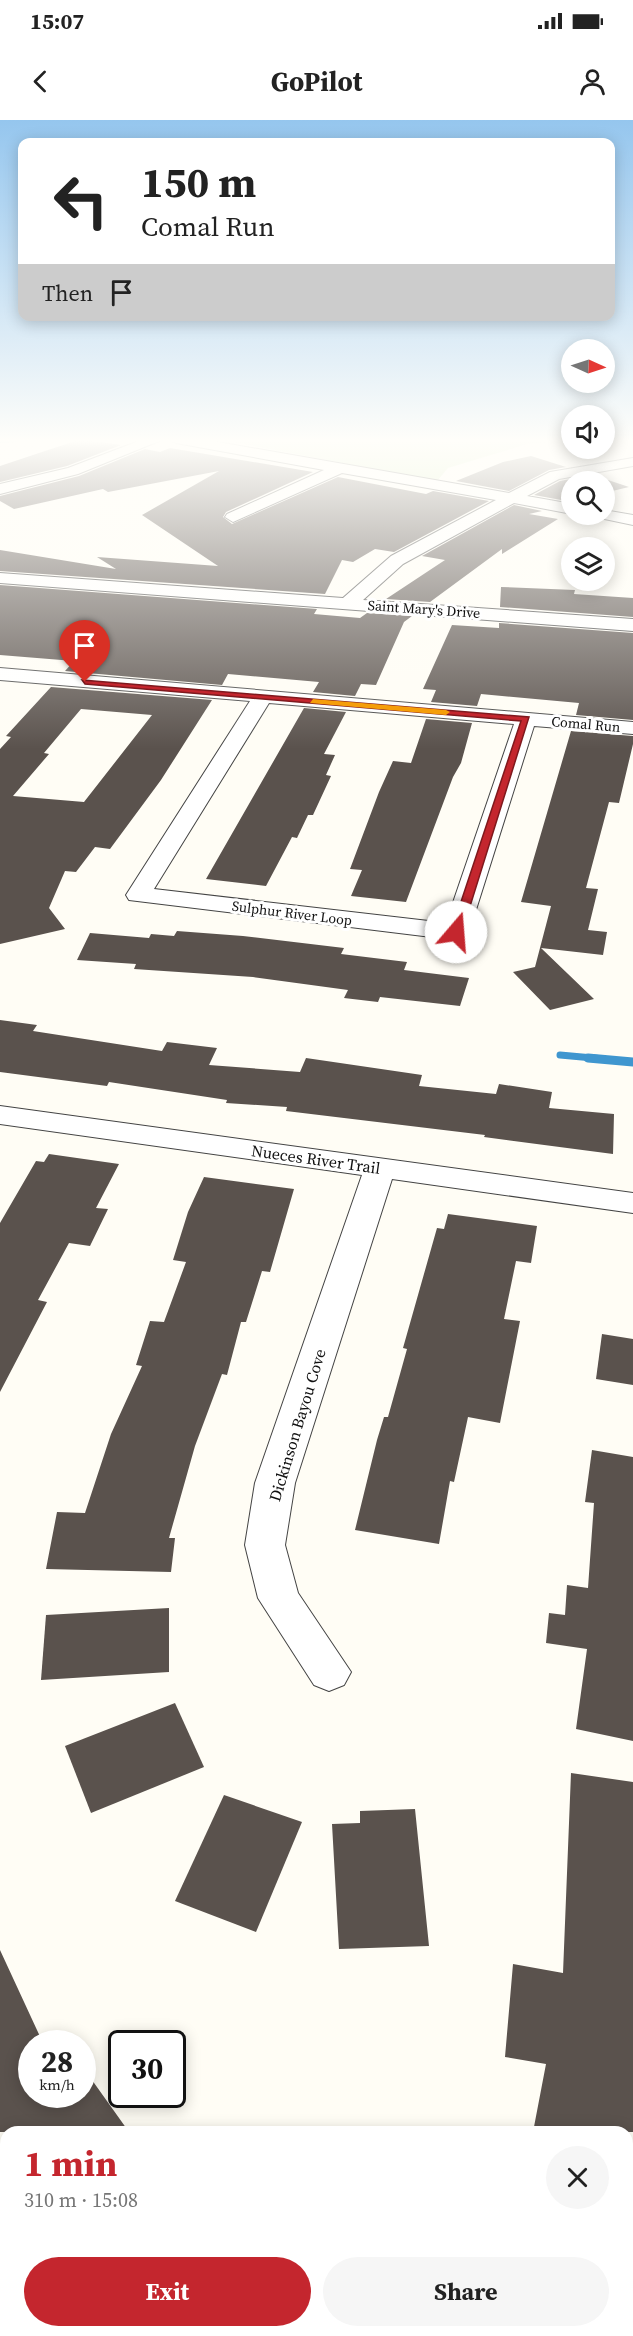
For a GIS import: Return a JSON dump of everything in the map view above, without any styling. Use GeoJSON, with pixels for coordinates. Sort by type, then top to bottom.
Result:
{"type":"FeatureCollection","features":[{"type":"Feature","properties":{"kind":"street"},"geometry":{"type":"LineString","coordinates":[[348,603],[398,560],[430,542]]}},
{"type":"Feature","properties":{"kind":"street","name":"Saint Mary's Drive"},"geometry":{"type":"LineString","coordinates":[[0,578],[633,625]]}},
{"type":"Feature","properties":{"kind":"street"},"geometry":{"type":"LineString","coordinates":[[0,695],[9,675]]}},
{"type":"Feature","properties":{"kind":"street","name":"Comal Run"},"geometry":{"type":"LineString","coordinates":[[9,675],[633,728]]}},
{"type":"Feature","properties":{"kind":"street","name":"Sulphur River Loop"},"geometry":{"type":"LineString","coordinates":[[263,697],[138,895],[456,932],[526,719]]}},
{"type":"Feature","properties":{"kind":"street","name":"Nueces River Trail"},"geometry":{"type":"LineString","coordinates":[[0,1115],[633,1203]]}},
{"type":"Feature","properties":{"kind":"street","name":"Dickinson Bayou Cove"},"geometry":{"type":"LineString","coordinates":[[329,1672],[279,1598],[265,1545],[276,1483],[380,1168]]}},
{"type":"Feature","properties":{"kind":"building"},"geometry":{"type":"Polygon","coordinates":[[[183,542],[412,542],[394,552],[375,549],[353,562],[342,560],[325,594],[0,571],[0,550],[116,569],[97,557],[218,566],[183,542]]]}},
{"type":"Feature","properties":{"kind":"building"},"geometry":{"type":"Polygon","coordinates":[[[447,542],[521,542],[502,554],[502,549],[430,602],[386,599],[445,560],[422,556],[447,542]]]}},
{"type":"Feature","properties":{"kind":"building"},"geometry":{"type":"Polygon","coordinates":[[[0,585],[317,609],[314,614],[360,618],[367,613],[412,616],[404,622],[376,685],[361,684],[355,696],[313,692],[319,682],[228,674],[222,685],[65,671],[74,661],[0,655],[0,585]]]}},
{"type":"Feature","properties":{"kind":"building"},"geometry":{"type":"Polygon","coordinates":[[[501,587],[561,589],[575,591],[574,594],[633,598],[633,617],[500,607],[501,587]]]}},
{"type":"Feature","properties":{"kind":"building"},"geometry":{"type":"Polygon","coordinates":[[[499,623],[633,633],[633,720],[576,715],[579,703],[481,694],[477,706],[431,702],[436,690],[423,689],[452,625],[499,628],[499,623]]]}},
{"type":"Feature","properties":{"kind":"building"},"geometry":{"type":"Polygon","coordinates":[[[51,687],[212,700],[161,780],[110,849],[95,847],[76,872],[65,871],[49,908],[65,929],[0,944],[0,749],[11,737],[6,736],[51,687]],[[81,709],[44,753],[49,754],[13,796],[84,802],[152,715],[81,709]]]}},
{"type":"Feature","properties":{"kind":"building"},"geometry":{"type":"Polygon","coordinates":[[[304,708],[346,712],[324,754],[335,755],[326,775],[331,776],[313,815],[308,815],[297,838],[292,837],[266,886],[206,879],[304,708]]]}},
{"type":"Feature","properties":{"kind":"building"},"geometry":{"type":"Polygon","coordinates":[[[426,719],[472,723],[461,763],[453,777],[406,902],[351,896],[362,870],[350,869],[379,792],[393,761],[411,763],[426,719]]]}},
{"type":"Feature","properties":{"kind":"building"},"geometry":{"type":"Polygon","coordinates":[[[571,731],[633,736],[633,744],[619,803],[609,802],[586,888],[598,889],[588,930],[607,932],[603,955],[541,948],[594,999],[550,1010],[513,972],[535,967],[551,906],[521,902],[571,731]]]}},
{"type":"Feature","properties":{"kind":"building"},"geometry":{"type":"Polygon","coordinates":[[[177,931],[344,948],[341,954],[407,962],[404,970],[469,978],[460,1006],[380,997],[378,1002],[344,998],[348,990],[253,977],[134,969],[136,964],[77,960],[90,933],[149,938],[151,934],[174,936],[177,931]]]}},
{"type":"Feature","properties":{"kind":"building"},"geometry":{"type":"Polygon","coordinates":[[[0,1020],[37,1025],[33,1031],[162,1051],[167,1042],[217,1048],[209,1065],[300,1072],[306,1058],[422,1075],[419,1086],[496,1094],[499,1084],[552,1092],[549,1108],[614,1114],[613,1154],[484,1137],[485,1135],[286,1111],[287,1107],[226,1103],[227,1100],[109,1082],[107,1086],[0,1072],[0,1020]]]}},
{"type":"Feature","properties":{"kind":"building"},"geometry":{"type":"Polygon","coordinates":[[[49,1154],[119,1164],[96,1208],[108,1209],[90,1246],[69,1243],[38,1300],[47,1302],[0,1392],[0,1223],[36,1161],[44,1162],[49,1154]]]}},
{"type":"Feature","properties":{"kind":"building"},"geometry":{"type":"Polygon","coordinates":[[[204,1177],[294,1189],[270,1272],[262,1271],[246,1322],[241,1322],[227,1375],[222,1374],[195,1446],[169,1538],[175,1538],[171,1572],[46,1569],[57,1512],[85,1513],[111,1434],[142,1366],[136,1365],[150,1321],[164,1322],[186,1262],[173,1260],[188,1212],[204,1177]]]}},
{"type":"Feature","properties":{"kind":"building"},"geometry":{"type":"Polygon","coordinates":[[[448,1214],[537,1226],[531,1263],[516,1261],[504,1319],[520,1321],[500,1423],[468,1417],[454,1482],[450,1481],[439,1544],[355,1530],[377,1440],[384,1417],[388,1417],[407,1349],[403,1348],[437,1228],[444,1229],[448,1214]]]}},
{"type":"Feature","properties":{"kind":"building"},"geometry":{"type":"Polygon","coordinates":[[[602,1334],[633,1339],[633,1385],[596,1379],[602,1334]]]}},
{"type":"Feature","properties":{"kind":"building"},"geometry":{"type":"Polygon","coordinates":[[[592,1450],[633,1457],[633,1741],[576,1729],[587,1649],[546,1643],[549,1613],[565,1615],[567,1585],[588,1588],[594,1503],[585,1502],[592,1450]]]}},
{"type":"Feature","properties":{"kind":"building"},"geometry":{"type":"Polygon","coordinates":[[[169,1608],[169,1672],[41,1680],[46,1615],[169,1608]]]}},
{"type":"Feature","properties":{"kind":"building"},"geometry":{"type":"Polygon","coordinates":[[[175,1703],[204,1767],[91,1813],[65,1746],[175,1703]]]}},
{"type":"Feature","properties":{"kind":"building"},"geometry":{"type":"Polygon","coordinates":[[[571,1773],[633,1782],[633,2126],[534,2126],[546,2064],[505,2057],[513,1964],[563,1973],[571,1773]]]}},
{"type":"Feature","properties":{"kind":"building"},"geometry":{"type":"Polygon","coordinates":[[[224,1795],[302,1822],[256,1932],[175,1901],[224,1795]]]}},
{"type":"Feature","properties":{"kind":"building"},"geometry":{"type":"Polygon","coordinates":[[[415,1809],[429,1946],[339,1949],[332,1824],[360,1823],[360,1811],[415,1809]]]}},
{"type":"Feature","properties":{"kind":"building"},"geometry":{"type":"Polygon","coordinates":[[[0,1950],[37,2030],[18,2030],[18,2108],[96,2108],[96,2086],[108,2103],[108,2108],[112,2108],[125,2126],[0,2126],[0,1950]]]}},
{"type":"Feature","properties":{"kind":"waterway"},"geometry":{"type":"LineString","coordinates":[[560,1055],[604,1059]]}},
{"type":"Feature","properties":{"kind":"waterway"},"geometry":{"type":"LineString","coordinates":[[588,1058],[633,1062]]}},
{"type":"Feature","properties":{"kind":"slow traffic"},"geometry":{"type":"LineString","coordinates":[[313,701],[446,712]]}},
{"type":"Feature","properties":{"kind":"route"},"geometry":{"type":"LineString","coordinates":[[85,682],[526,719],[456,932]]}}]}
